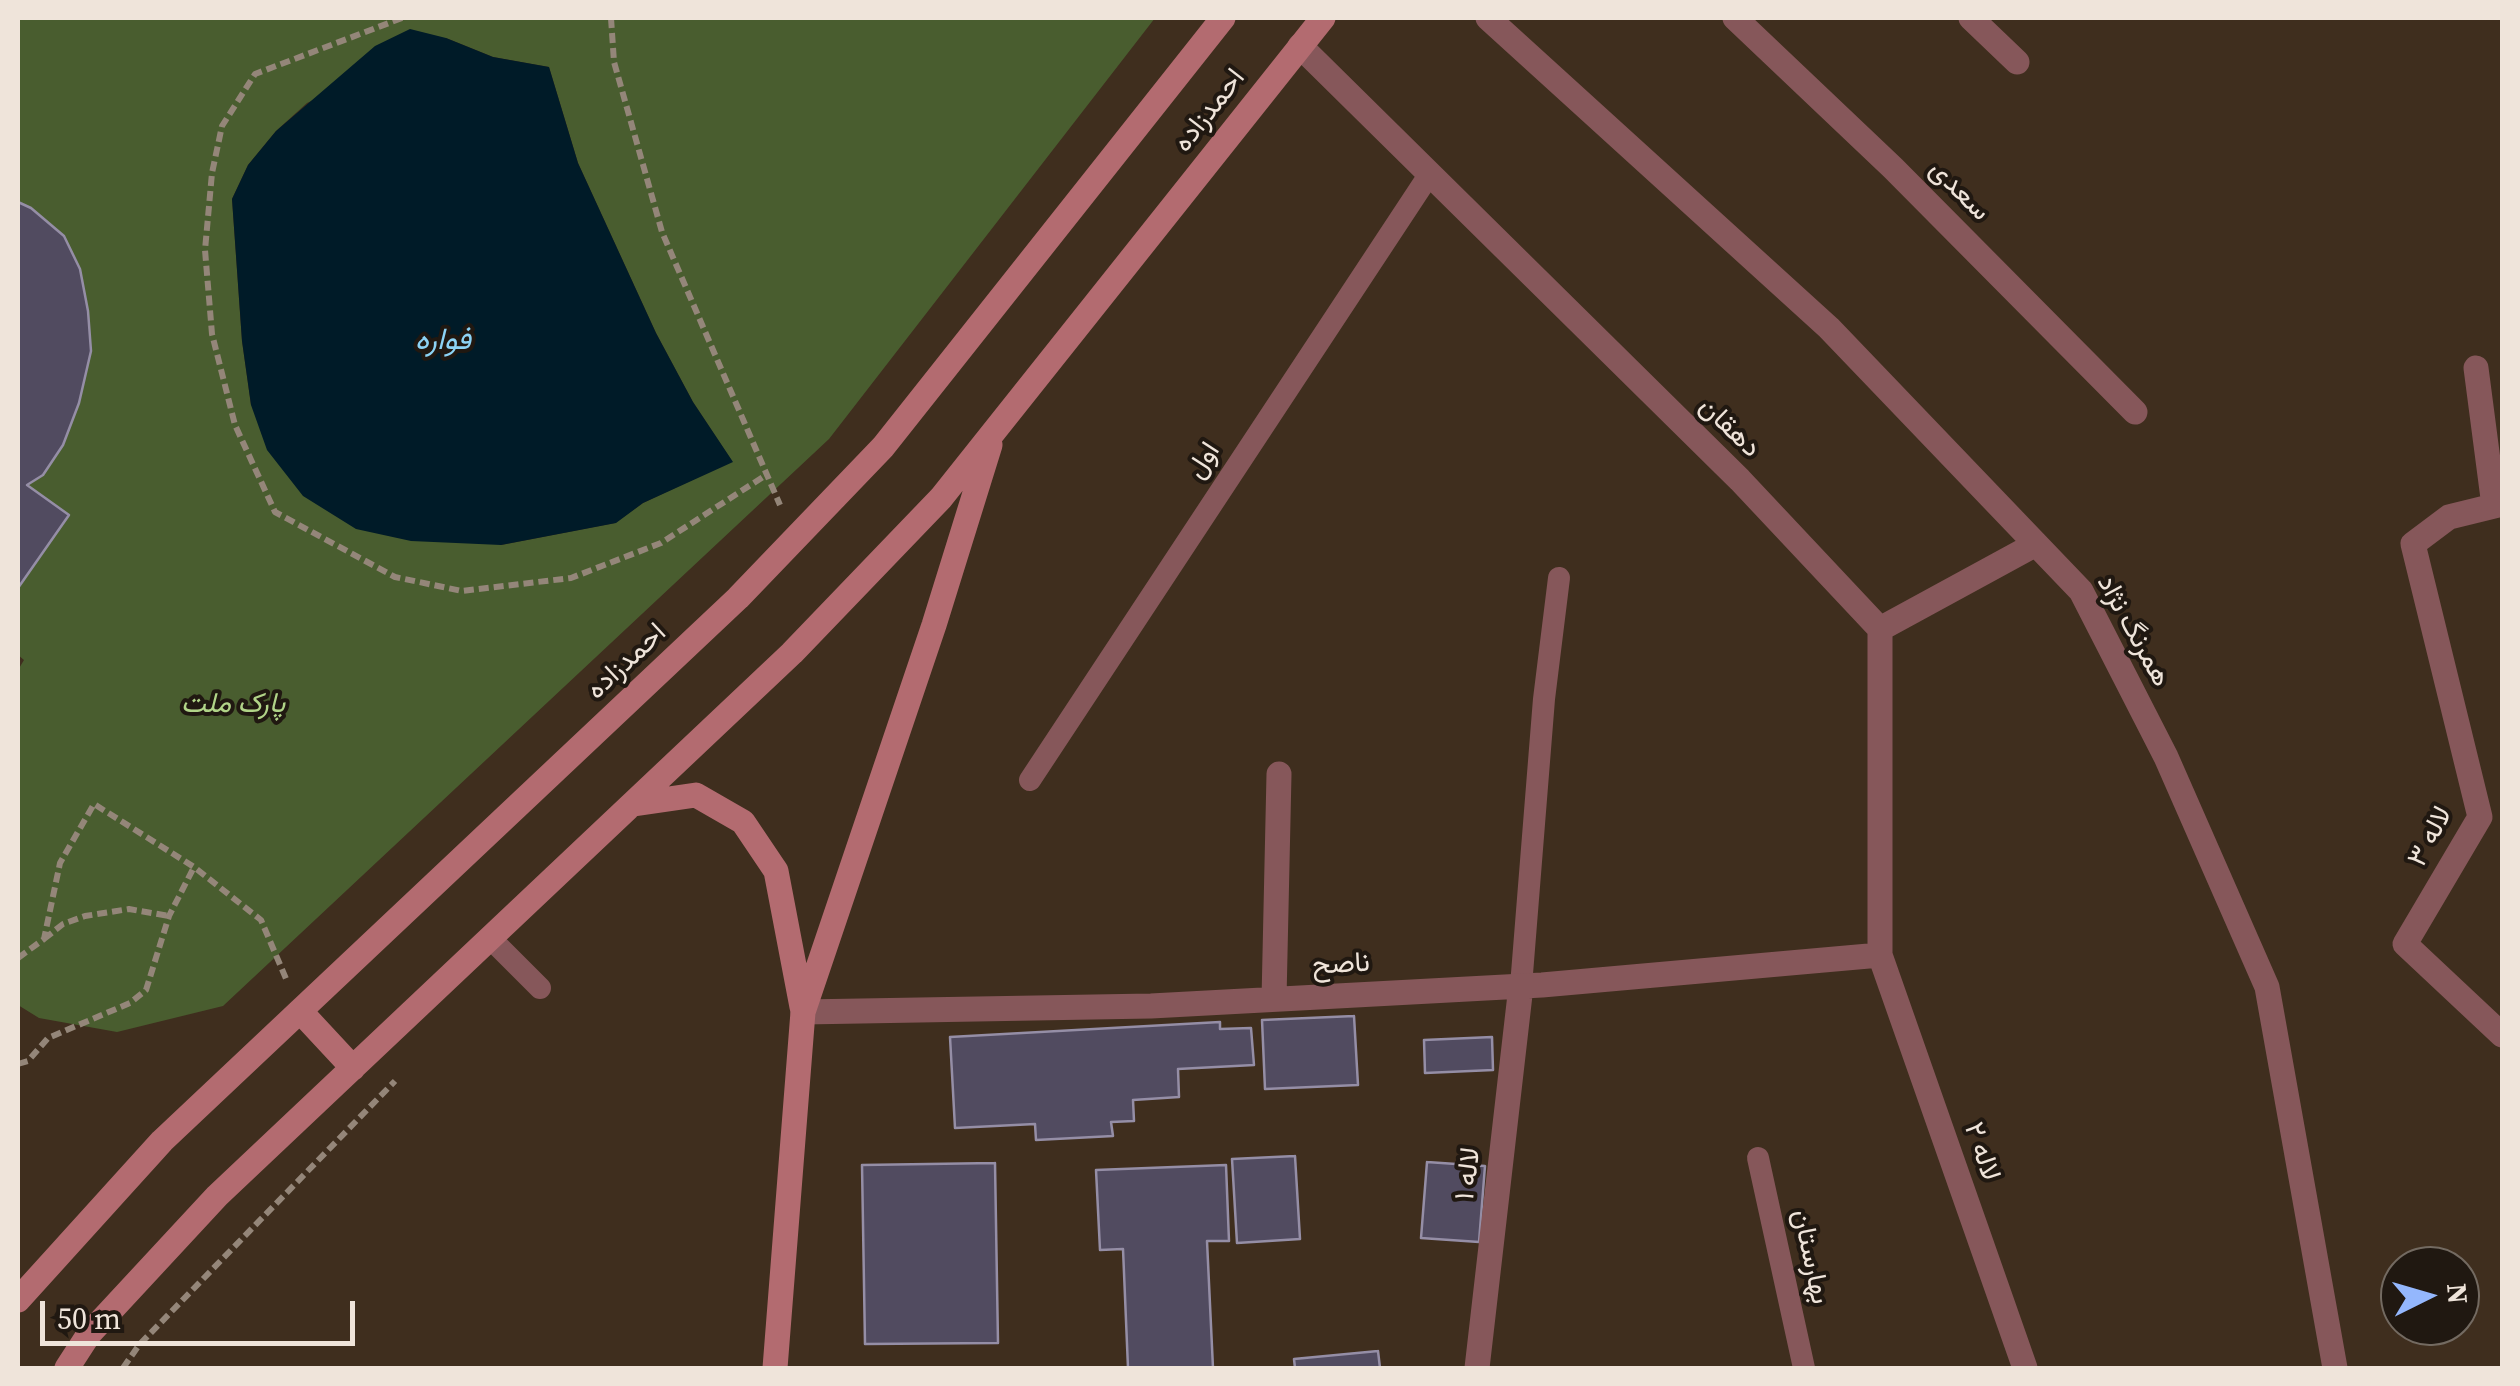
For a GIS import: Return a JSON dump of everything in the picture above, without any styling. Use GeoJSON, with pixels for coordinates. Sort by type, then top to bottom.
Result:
{"type":"FeatureCollection","features":[{"type":"Feature","properties":{"kind":"main road","name":"احمدزاده"},"geometry":{"type":"LineString","coordinates":[[18,1300],[162,1142],[738,598],[883,447],[1223,18]]}},
{"type":"Feature","properties":{"kind":"main road","name":"احمدزاده"},"geometry":{"type":"LineString","coordinates":[[67,1368],[90,1334],[217,1196],[792,653],[941,498],[1324,18]]}},
{"type":"Feature","properties":{"kind":"main road","name":"احمدزاده"},"geometry":{"type":"LineString","coordinates":[[775,1368],[804,1012],[934,626],[995,430]]}},
{"type":"Feature","properties":{"kind":"main road","name":"احمدزاده"},"geometry":{"type":"LineString","coordinates":[[634,804],[696,794],[743,822],[776,871],[804,1012]]}},
{"type":"Feature","properties":{"kind":"main road"},"geometry":{"type":"LineString","coordinates":[[300,1011],[353,1068]]}},
{"type":"Feature","properties":{"kind":"street","name":"همرنگ نژاد"},"geometry":{"type":"LineString","coordinates":[[1488,18],[1829,328],[2081,591],[2166,757],[2267,988],[2335,1368]]}},
{"type":"Feature","properties":{"kind":"street","name":"سعدی"},"geometry":{"type":"LineString","coordinates":[[1735,18],[1893,168],[2136,412]]}},
{"type":"Feature","properties":{"kind":"street"},"geometry":{"type":"LineString","coordinates":[[1971,18],[2017,62]]}},
{"type":"Feature","properties":{"kind":"street","name":"دهقان"},"geometry":{"type":"LineString","coordinates":[[1300,46],[1740,480],[1880,630]]}},
{"type":"Feature","properties":{"kind":"street"},"geometry":{"type":"LineString","coordinates":[[2476,368],[2498,505]]}},
{"type":"Feature","properties":{"kind":"street","name":"لاله ۳"},"geometry":{"type":"LineString","coordinates":[[2498,505],[2449,517],[2412,544],[2480,816],[2405,944],[2502,1036]]}},
{"type":"Feature","properties":{"kind":"street"},"geometry":{"type":"LineString","coordinates":[[1880,955],[1880,630],[2036,544]]}},
{"type":"Feature","properties":{"kind":"street"},"geometry":{"type":"LineString","coordinates":[[1274,999],[1278,774]]}},
{"type":"Feature","properties":{"kind":"street","name":"ناصح"},"geometry":{"type":"LineString","coordinates":[[804,1012],[1151,1006],[1522,986],[1880,955]]}},
{"type":"Feature","properties":{"kind":"street","name":"لاله ۲"},"geometry":{"type":"LineString","coordinates":[[1880,955],[2026,1368]]}},
{"type":"Feature","properties":{"kind":"street","name":"لاله ۱"},"geometry":{"type":"LineString","coordinates":[[1477,1368],[1522,986]]}},
{"type":"Feature","properties":{"kind":"lane","name":"اول"},"geometry":{"type":"LineString","coordinates":[[1030,780],[1429,175]]}},
{"type":"Feature","properties":{"kind":"lane"},"geometry":{"type":"LineString","coordinates":[[1522,986],[1544,699],[1558,578]]}},
{"type":"Feature","properties":{"kind":"lane"},"geometry":{"type":"LineString","coordinates":[[491,939],[540,988]]}},
{"type":"Feature","properties":{"kind":"lane","name":"بهارستان"},"geometry":{"type":"LineString","coordinates":[[1758,1158],[1804,1368]]}},
{"type":"Feature","properties":{"kind":"path"},"geometry":{"type":"LineString","coordinates":[[402,18],[255,74],[222,126],[212,174],[205,250],[212,334],[235,425],[276,512],[395,577],[462,590],[571,578],[662,543],[766,476]]}},
{"type":"Feature","properties":{"kind":"path"},"geometry":{"type":"LineString","coordinates":[[611,18],[614,62],[662,232],[796,538]]}},
{"type":"Feature","properties":{"kind":"path"},"geometry":{"type":"LineString","coordinates":[[44,939],[60,863],[94,804],[194,866],[261,920],[300,1011]]}},
{"type":"Feature","properties":{"kind":"path"},"geometry":{"type":"LineString","coordinates":[[18,1064],[28,1061],[48,1038],[130,1003],[146,990],[168,916],[194,866]]}},
{"type":"Feature","properties":{"kind":"path"},"geometry":{"type":"LineString","coordinates":[[18,958],[63,924],[85,916],[129,908],[168,916]]}},
{"type":"Feature","properties":{"kind":"path"},"geometry":{"type":"LineString","coordinates":[[123,1368],[140,1345],[394,1081]]}},
{"type":"Feature","properties":{"kind":"green space","name":"پارک ملت"},"geometry":{"type":"Polygon","coordinates":[[[18,18],[1155,18],[829,439],[223,1006],[117,1032],[39,1018],[18,1005],[18,670],[24,660],[18,655],[18,588],[69,515],[27,485],[43,475],[63,445],[79,403],[91,351],[80,269],[64,236],[18,202],[18,18]],[[446,38],[307,103],[276,131],[248,165],[232,199],[242,341],[251,405],[501,545],[615,523],[643,503],[732,461],[693,402],[656,333],[578,163],[549,67],[493,57],[446,38]]]}},
{"type":"Feature","properties":{"kind":"water","name":"فواره"},"geometry":{"type":"Polygon","coordinates":[[[410,29],[493,57],[549,67],[578,163],[656,333],[693,402],[733,462],[643,503],[616,523],[501,545],[411,541],[356,529],[303,496],[267,450],[251,405],[242,341],[232,199],[248,165],[276,131],[375,46],[410,29]]]}},
{"type":"Feature","properties":{"kind":"building"},"geometry":{"type":"Polygon","coordinates":[[[18,202],[64,236],[80,269],[91,351],[79,403],[63,445],[43,475],[27,485],[69,515],[18,588],[18,202]]]}},
{"type":"Feature","properties":{"kind":"building"},"geometry":{"type":"Polygon","coordinates":[[[1354,1016],[1358,1085],[1265,1089],[1262,1020],[1354,1016]]]}},
{"type":"Feature","properties":{"kind":"building"},"geometry":{"type":"Polygon","coordinates":[[[1220,1022],[1220,1029],[1251,1028],[1254,1065],[1178,1069],[1179,1097],[1133,1100],[1134,1121],[1111,1122],[1113,1136],[1036,1140],[1035,1124],[955,1128],[950,1037],[1220,1022]]]}},
{"type":"Feature","properties":{"kind":"building"},"geometry":{"type":"Polygon","coordinates":[[[1492,1037],[1493,1070],[1425,1073],[1424,1040],[1492,1037]]]}},
{"type":"Feature","properties":{"kind":"building"},"geometry":{"type":"Polygon","coordinates":[[[1295,1156],[1300,1239],[1237,1243],[1232,1159],[1295,1156]]]}},
{"type":"Feature","properties":{"kind":"building"},"geometry":{"type":"Polygon","coordinates":[[[1427,1162],[1485,1166],[1479,1242],[1421,1238],[1427,1162]]]}},
{"type":"Feature","properties":{"kind":"building"},"geometry":{"type":"Polygon","coordinates":[[[995,1163],[998,1343],[865,1344],[862,1165],[995,1163]]]}},
{"type":"Feature","properties":{"kind":"building"},"geometry":{"type":"Polygon","coordinates":[[[1226,1165],[1229,1241],[1207,1241],[1213,1368],[1128,1368],[1123,1249],[1100,1250],[1096,1170],[1226,1165]]]}},
{"type":"Feature","properties":{"kind":"building"},"geometry":{"type":"Polygon","coordinates":[[[1378,1351],[1380,1368],[1295,1368],[1294,1359],[1378,1351]]]}}]}
